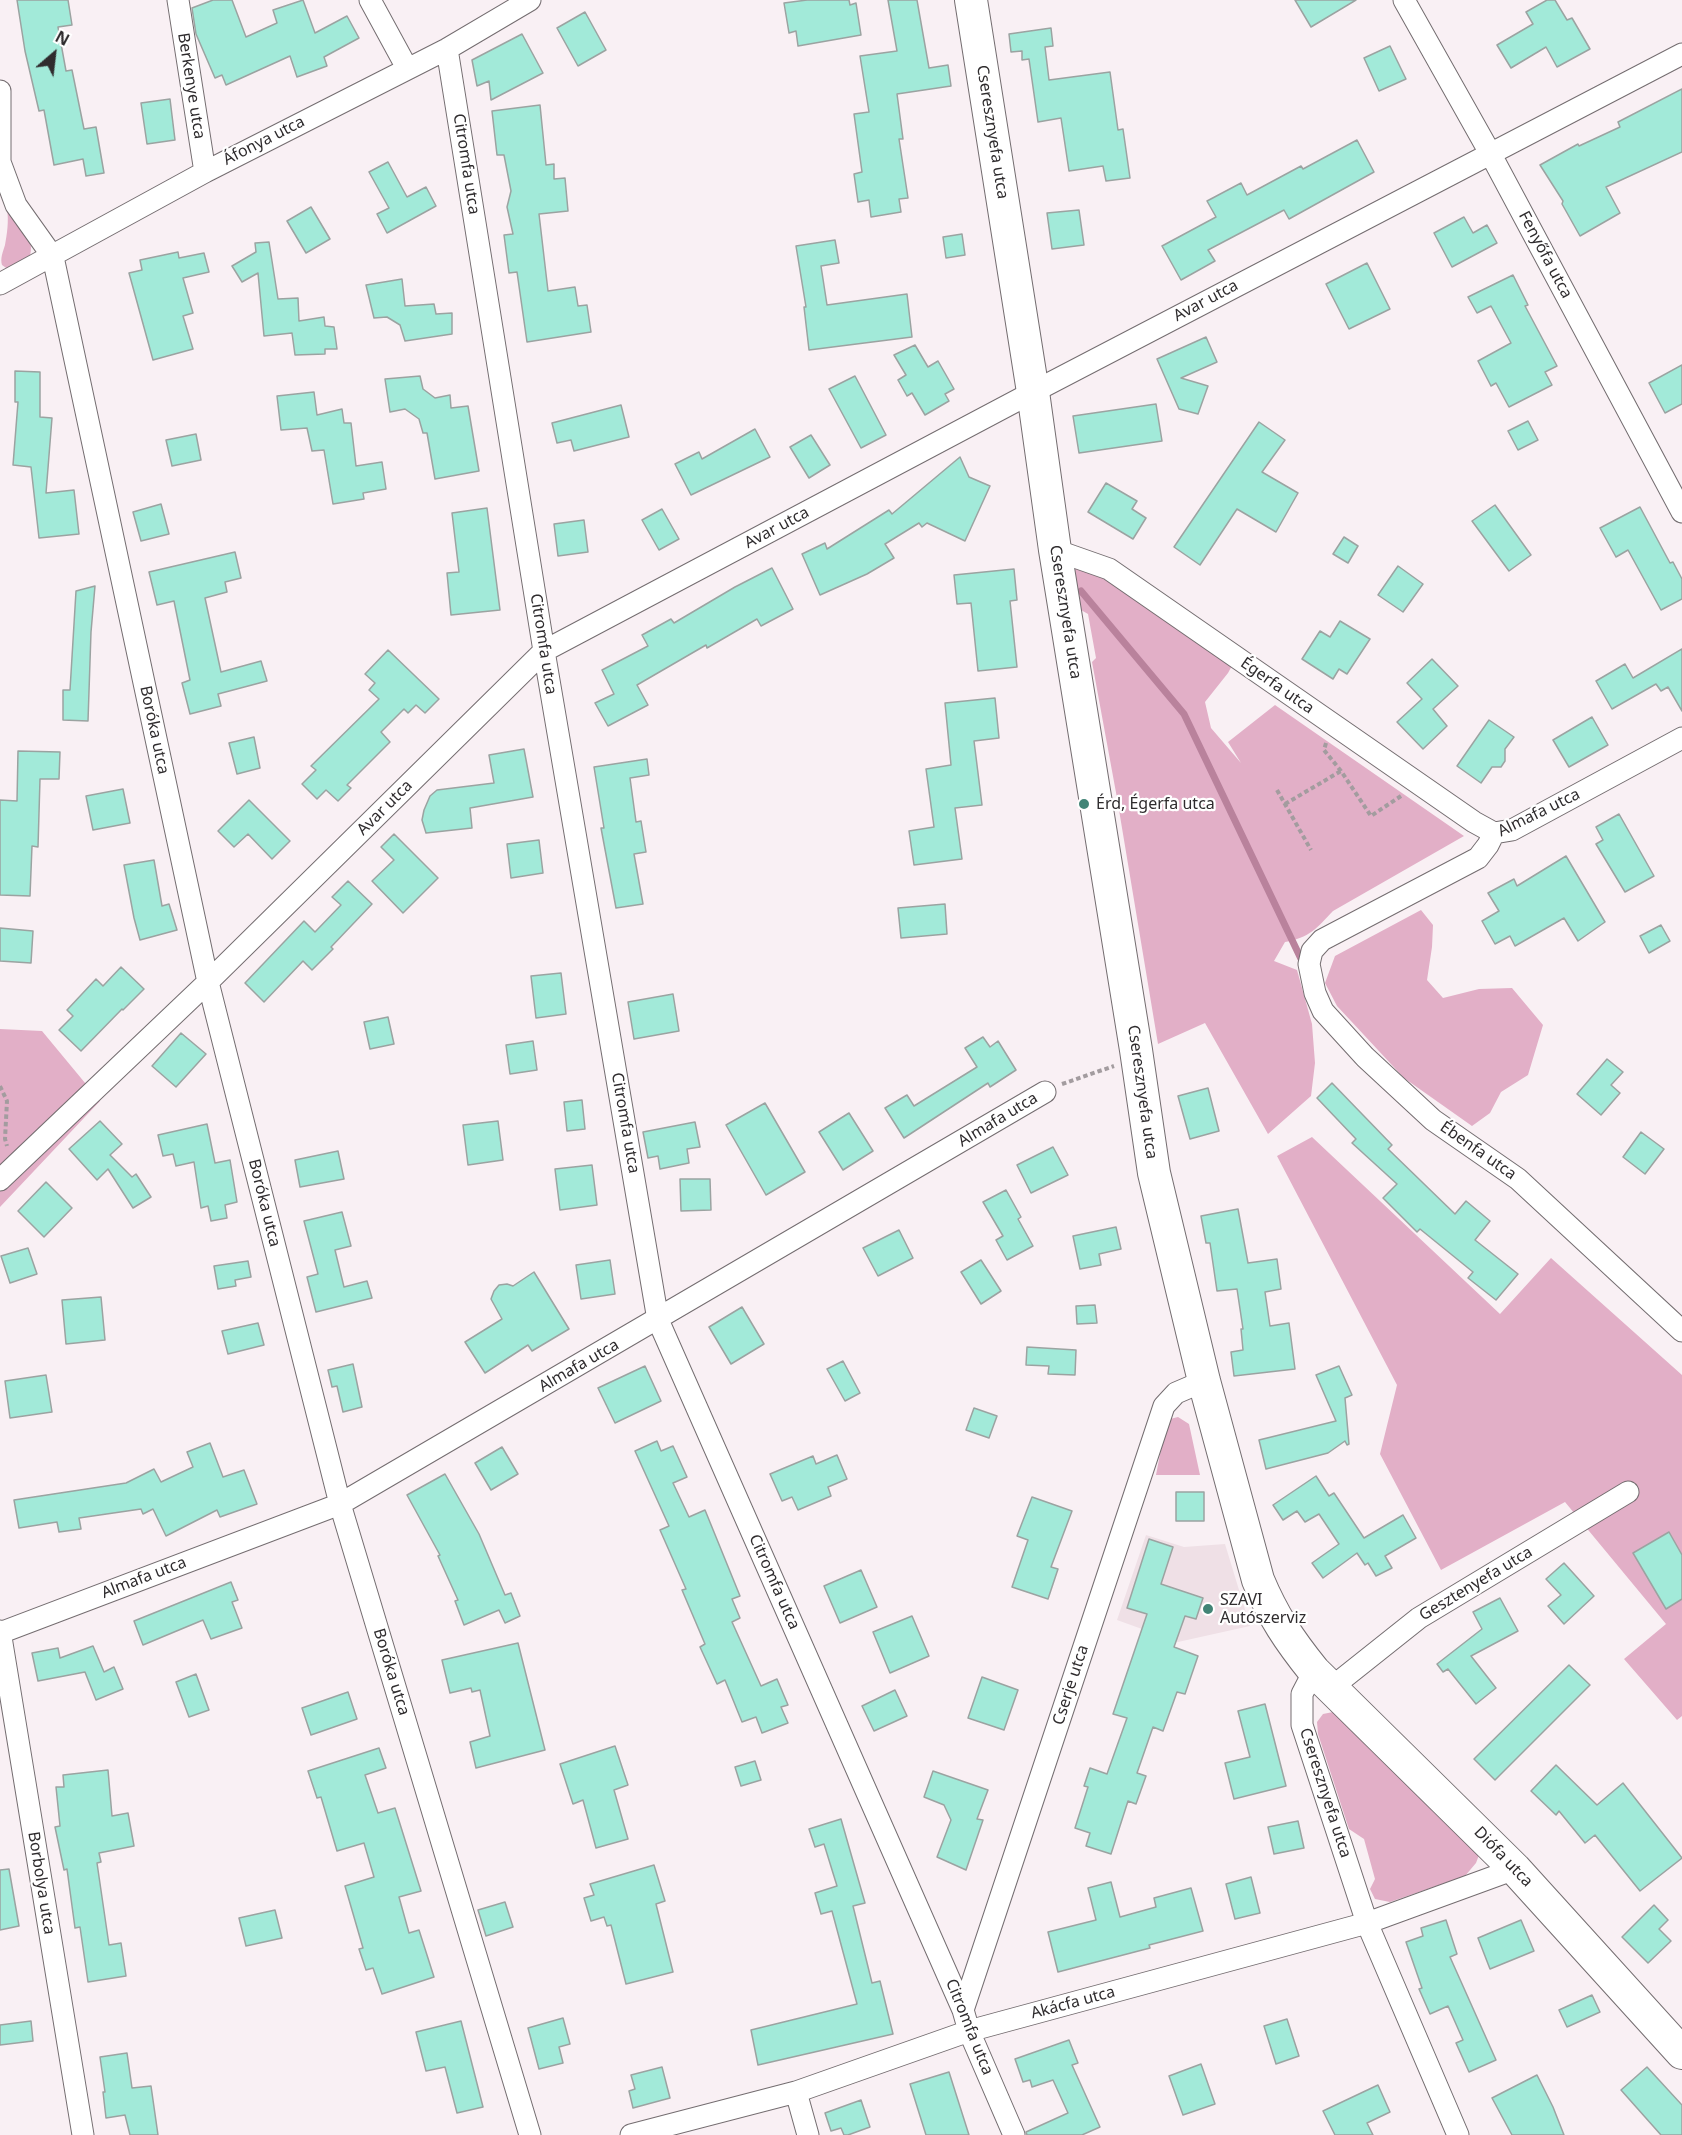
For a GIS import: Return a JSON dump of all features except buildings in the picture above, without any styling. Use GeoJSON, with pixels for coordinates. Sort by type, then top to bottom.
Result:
{"type":"FeatureCollection","features":[{"type":"Feature","properties":{"kind":"street","name":"Berkenye utca"},"geometry":{"type":"LineString","coordinates":[[178,0],[205,172]]}},
{"type":"Feature","properties":{"kind":"street"},"geometry":{"type":"LineString","coordinates":[[370,0],[407,68]]}},
{"type":"Feature","properties":{"kind":"street","name":"Áfonya utca"},"geometry":{"type":"LineString","coordinates":[[0,284],[205,172],[447,49],[530,0]]}},
{"type":"Feature","properties":{"kind":"street","name":"Cseresznyefa utca"},"geometry":{"type":"LineString","coordinates":[[971,0],[1154,1173],[1204,1381],[1258,1580],[1267,1603],[1287,1638],[1322,1679],[1302,1694],[1302,1725],[1367,1923],[1458,2135]]}},
{"type":"Feature","properties":{"kind":"street","name":"Fenyőfa utca"},"geometry":{"type":"LineString","coordinates":[[1404,0],[1490,153],[1682,512]]}},
{"type":"Feature","properties":{"kind":"street","name":"Citromfa utca"},"geometry":{"type":"LineString","coordinates":[[447,49],[544,651],[658,1320],[963,2010],[969,2031],[1014,2135]]}},
{"type":"Feature","properties":{"kind":"street","name":"Avar utca"},"geometry":{"type":"LineString","coordinates":[[7,1173],[208,982],[544,651],[1033,392],[1682,54]]}},
{"type":"Feature","properties":{"kind":"street"},"geometry":{"type":"LineString","coordinates":[[0,91],[0,165],[16,205],[53,257]]}},
{"type":"Feature","properties":{"kind":"street","name":"Boróka utca"},"geometry":{"type":"LineString","coordinates":[[53,257],[208,982],[340,1504],[530,2135]]}},
{"type":"Feature","properties":{"kind":"street","name":"Égerfa utca"},"geometry":{"type":"LineString","coordinates":[[1055,550],[1109,569],[1464,816],[1494,832]]}},
{"type":"Feature","properties":{"kind":"street","name":"Almafa utca"},"geometry":{"type":"LineString","coordinates":[[1312,951],[1322,940],[1478,858],[1494,832],[1512,830],[1682,738]]}},
{"type":"Feature","properties":{"kind":"street","name":"Ébenfa utca"},"geometry":{"type":"LineString","coordinates":[[1312,951],[1309,964],[1315,993],[1323,1011],[1365,1057],[1433,1120],[1518,1179],[1682,1331]]}},
{"type":"Feature","properties":{"kind":"street","name":"Almafa utca"},"geometry":{"type":"LineString","coordinates":[[0,1632],[340,1504],[1045,1092]]}},
{"type":"Feature","properties":{"kind":"street","name":"Cserje utca"},"geometry":{"type":"LineString","coordinates":[[963,2010],[1164,1406],[1176,1393],[1204,1381]]}},
{"type":"Feature","properties":{"kind":"street","name":"Gesztenyefa utca"},"geometry":{"type":"LineString","coordinates":[[1322,1679],[1628,1492]]}},
{"type":"Feature","properties":{"kind":"street","name":"Borbolya utca"},"geometry":{"type":"LineString","coordinates":[[0,1632],[82,2135]]}},
{"type":"Feature","properties":{"kind":"street","name":"Diófa utca"},"geometry":{"type":"LineString","coordinates":[[1322,1679],[1515,1869],[1682,2053]]}},
{"type":"Feature","properties":{"kind":"street","name":"Akácfa utca"},"geometry":{"type":"LineString","coordinates":[[631,2135],[796,2092],[969,2031],[1367,1923],[1515,1869]]}},
{"type":"Feature","properties":{"kind":"street"},"geometry":{"type":"LineString","coordinates":[[796,2092],[808,2135]]}},
{"type":"Feature","properties":{"kind":"path"},"geometry":{"type":"LineString","coordinates":[[1328,740],[1324,750],[1371,816],[1404,794]]}},
{"type":"Feature","properties":{"kind":"path"},"geometry":{"type":"LineString","coordinates":[[1285,804],[1341,771]]}},
{"type":"Feature","properties":{"kind":"path"},"geometry":{"type":"LineString","coordinates":[[1277,790],[1311,850]]}},
{"type":"Feature","properties":{"kind":"path","name":"Almafa utca"},"geometry":{"type":"LineString","coordinates":[[1045,1092],[1069,1080],[1100,1072],[1137,1056]]}},
{"type":"Feature","properties":{"kind":"path"},"geometry":{"type":"LineString","coordinates":[[0,1086],[7,1101],[5,1139],[7,1173]]}},
{"type":"Feature","properties":{"kind":"shaded area"},"geometry":{"type":"Polygon","coordinates":[[[7,209],[27,234],[31,248],[27,263],[9,270],[2,265],[1,260],[7,232],[7,209]]]}},
{"type":"Feature","properties":{"kind":"shaded area"},"geometry":{"type":"Polygon","coordinates":[[[1076,566],[1092,570],[1234,662],[1205,702],[1211,728],[1241,763],[1228,742],[1275,705],[1464,836],[1333,911],[1307,935],[1285,942],[1274,961],[1297,970],[1312,1024],[1315,1063],[1311,1096],[1268,1134],[1205,1023],[1158,1044],[1092,662],[1096,658],[1088,614],[1081,610],[1074,573],[1076,566]]]}},
{"type":"Feature","properties":{"kind":"shaded area"},"geometry":{"type":"Polygon","coordinates":[[[1421,910],[1433,925],[1427,980],[1443,998],[1479,989],[1512,988],[1543,1025],[1528,1075],[1501,1092],[1490,1113],[1472,1126],[1404,1078],[1337,1006],[1325,983],[1335,956],[1421,910]]]}},
{"type":"Feature","properties":{"kind":"shaded area"},"geometry":{"type":"Polygon","coordinates":[[[0,1029],[42,1031],[100,1101],[0,1207],[0,1029]]]}},
{"type":"Feature","properties":{"kind":"shaded area"},"geometry":{"type":"Polygon","coordinates":[[[1312,1137],[1500,1314],[1551,1258],[1682,1375],[1682,1716],[1677,1720],[1624,1659],[1666,1624],[1565,1502],[1441,1570],[1380,1454],[1397,1385],[1277,1156],[1312,1137]]]}},
{"type":"Feature","properties":{"kind":"shaded area"},"geometry":{"type":"Polygon","coordinates":[[[1178,1417],[1189,1424],[1200,1475],[1156,1475],[1165,1428],[1170,1419],[1178,1417]]]}},
{"type":"Feature","properties":{"kind":"shaded area"},"geometry":{"type":"Polygon","coordinates":[[[1146,1535],[1184,1547],[1225,1544],[1250,1626],[1178,1642],[1117,1620],[1146,1535]]]}},
{"type":"Feature","properties":{"kind":"shaded area"},"geometry":{"type":"Polygon","coordinates":[[[1333,1712],[1479,1855],[1476,1863],[1465,1876],[1390,1902],[1375,1899],[1370,1889],[1375,1879],[1364,1839],[1349,1829],[1318,1734],[1317,1722],[1323,1714],[1333,1712]]]}},
{"type":"Feature","properties":{"kind":"waterway"},"geometry":{"type":"LineString","coordinates":[[1081,591],[1184,714],[1303,963]]}},
{"type":"Feature","properties":{"kind":"place","name":"Érd, Égerfa utca"},"geometry":{"type":"Point","coordinates":[1084,804]}},
{"type":"Feature","properties":{"kind":"place","name":"SZAVI Autószerviz"},"geometry":{"type":"Point","coordinates":[1208,1609]}}]}
